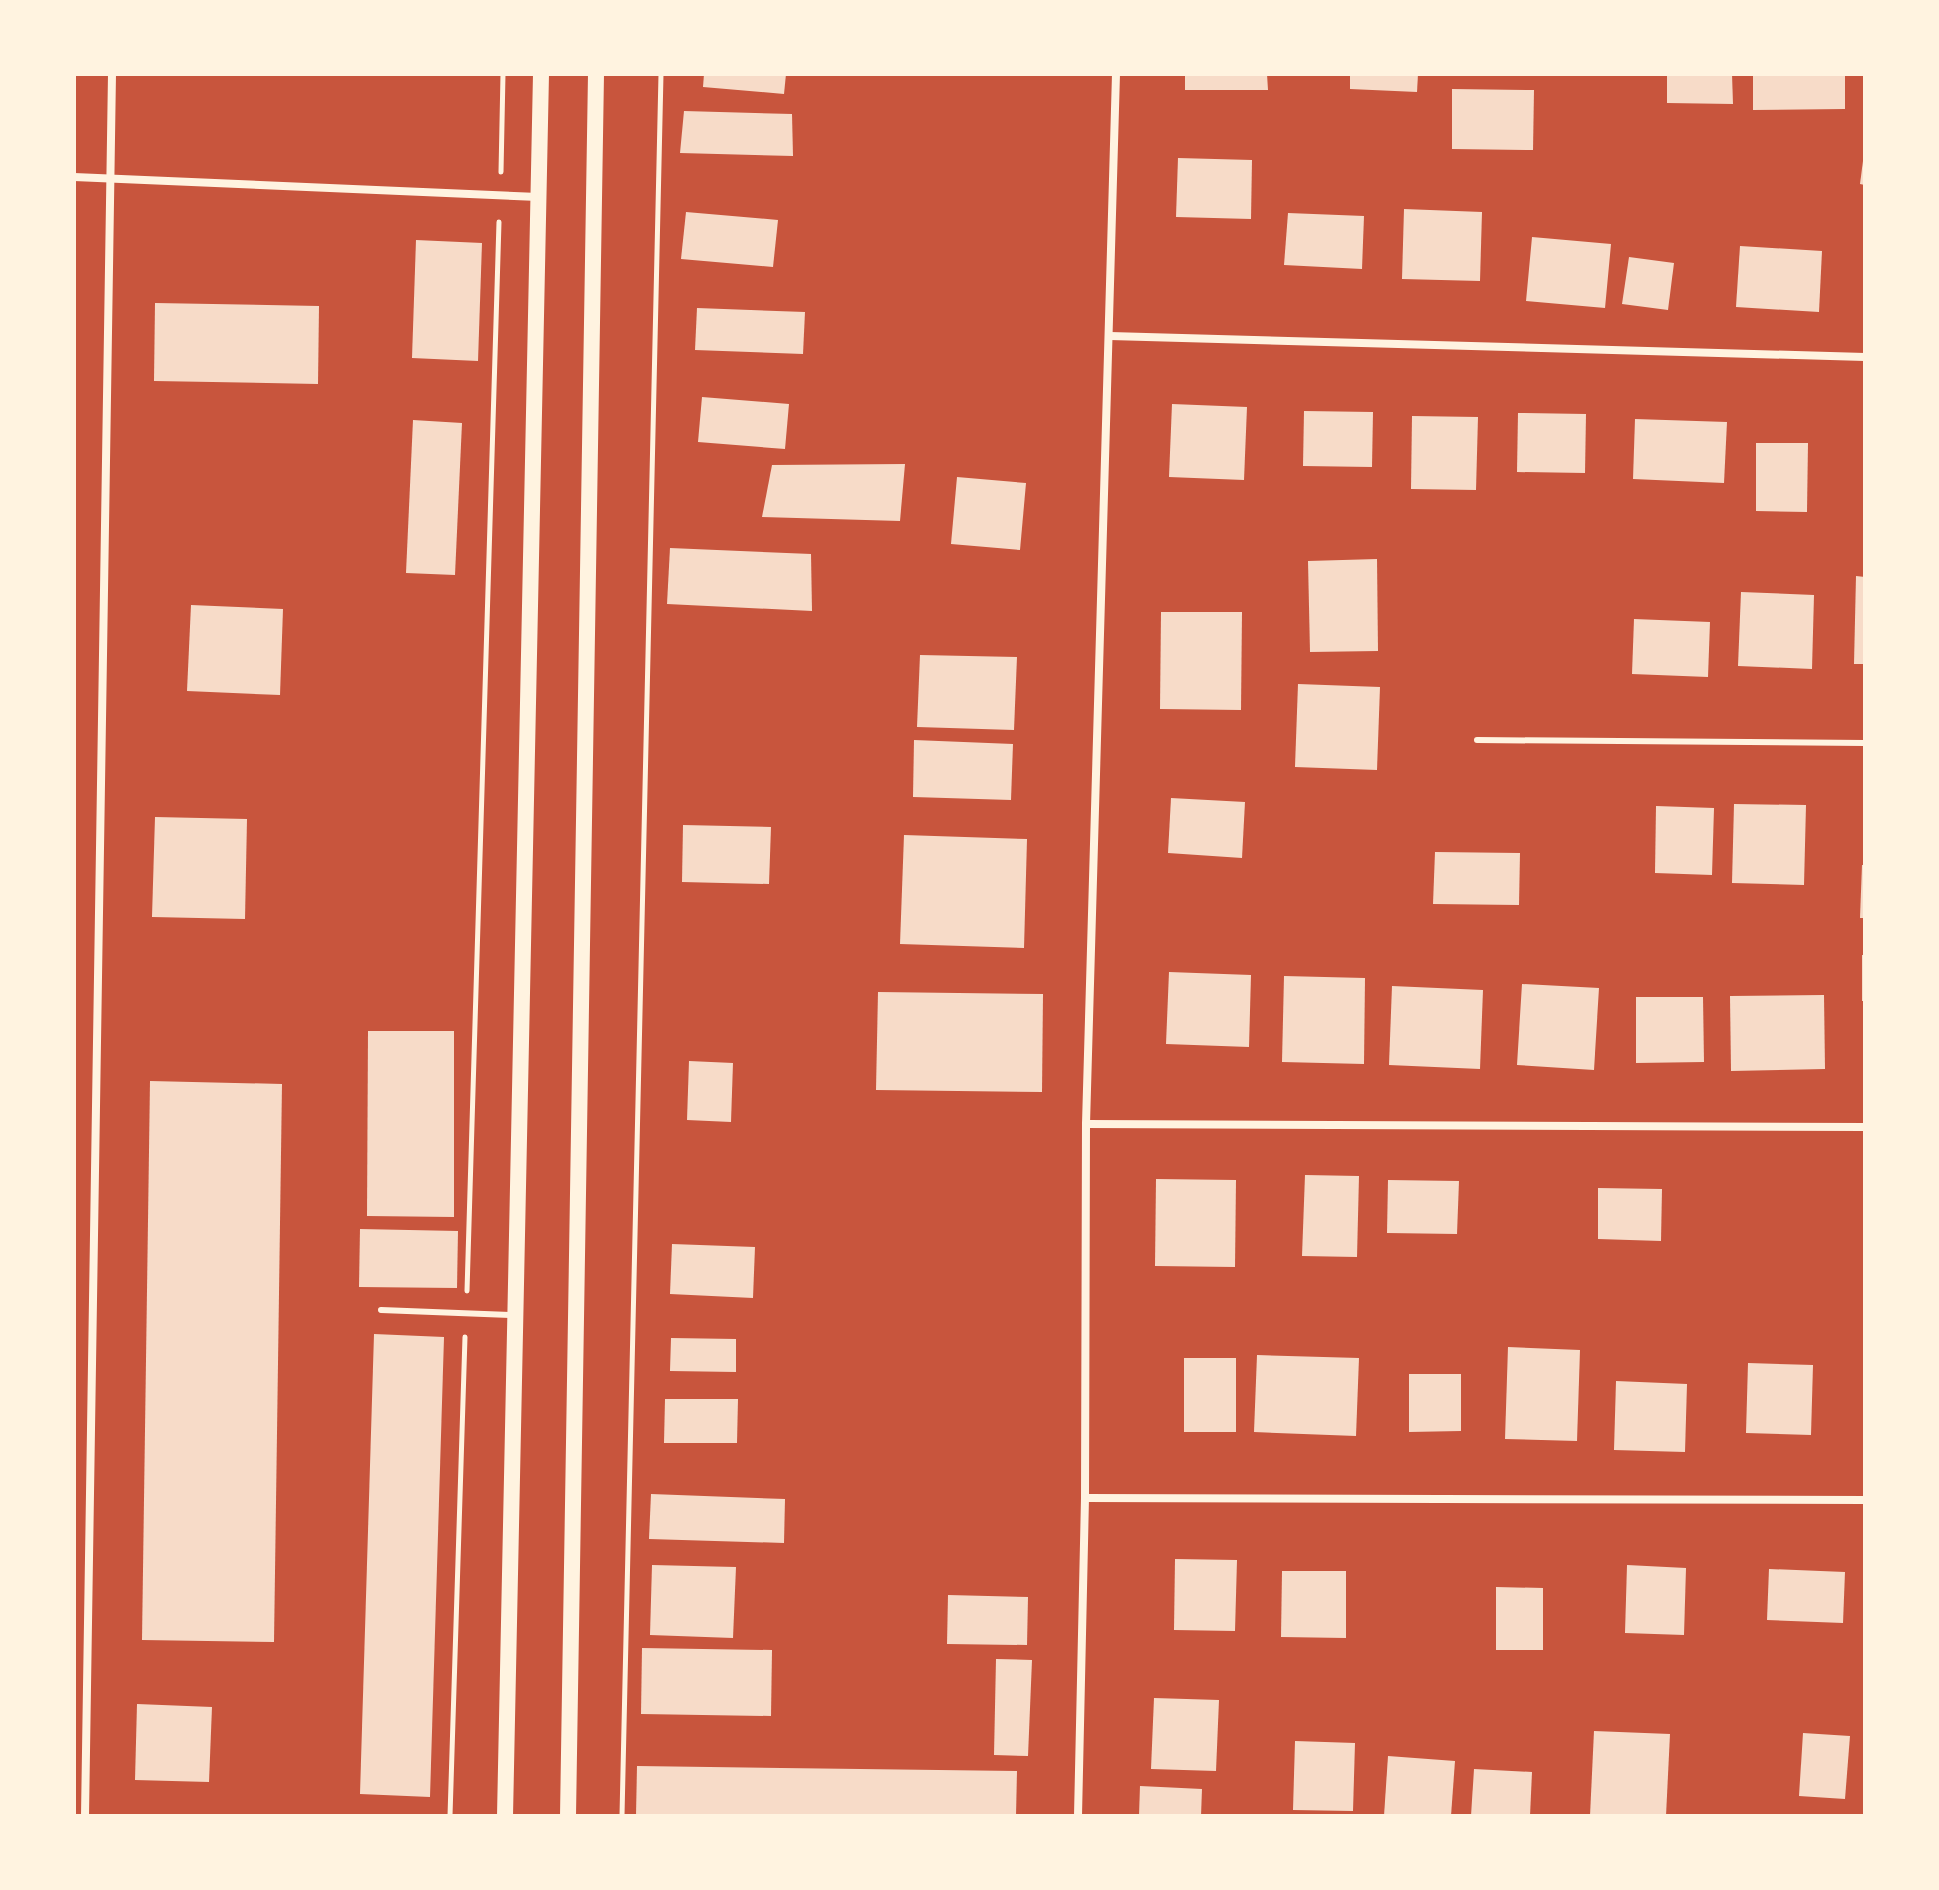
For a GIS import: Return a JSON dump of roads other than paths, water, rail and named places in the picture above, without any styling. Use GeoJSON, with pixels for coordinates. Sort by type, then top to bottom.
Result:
{"type":"FeatureCollection","features":[{"type":"Feature","properties":{"kind":"main road"},"geometry":{"type":"LineString","coordinates":[[505,1816],[541,74]]}},
{"type":"Feature","properties":{"kind":"main road"},"geometry":{"type":"LineString","coordinates":[[568,1816],[596,74]]}},
{"type":"Feature","properties":{"kind":"street"},"geometry":{"type":"LineString","coordinates":[[85,1816],[112,74]]}},
{"type":"Feature","properties":{"kind":"street"},"geometry":{"type":"LineString","coordinates":[[1078,1816],[1085,1498],[1086,1124],[1116,74]]}},
{"type":"Feature","properties":{"kind":"street"},"geometry":{"type":"LineString","coordinates":[[74,177],[538,197]]}},
{"type":"Feature","properties":{"kind":"street"},"geometry":{"type":"LineString","coordinates":[[1110,336],[1865,357]]}},
{"type":"Feature","properties":{"kind":"street"},"geometry":{"type":"LineString","coordinates":[[1086,1124],[1865,1127]]}},
{"type":"Feature","properties":{"kind":"street"},"geometry":{"type":"LineString","coordinates":[[1085,1498],[1865,1500]]}},
{"type":"Feature","properties":{"kind":"lane"},"geometry":{"type":"LineString","coordinates":[[1477,740],[1865,743]]}},
{"type":"Feature","properties":{"kind":"lane"},"geometry":{"type":"LineString","coordinates":[[381,1310],[516,1315]]}}]}
